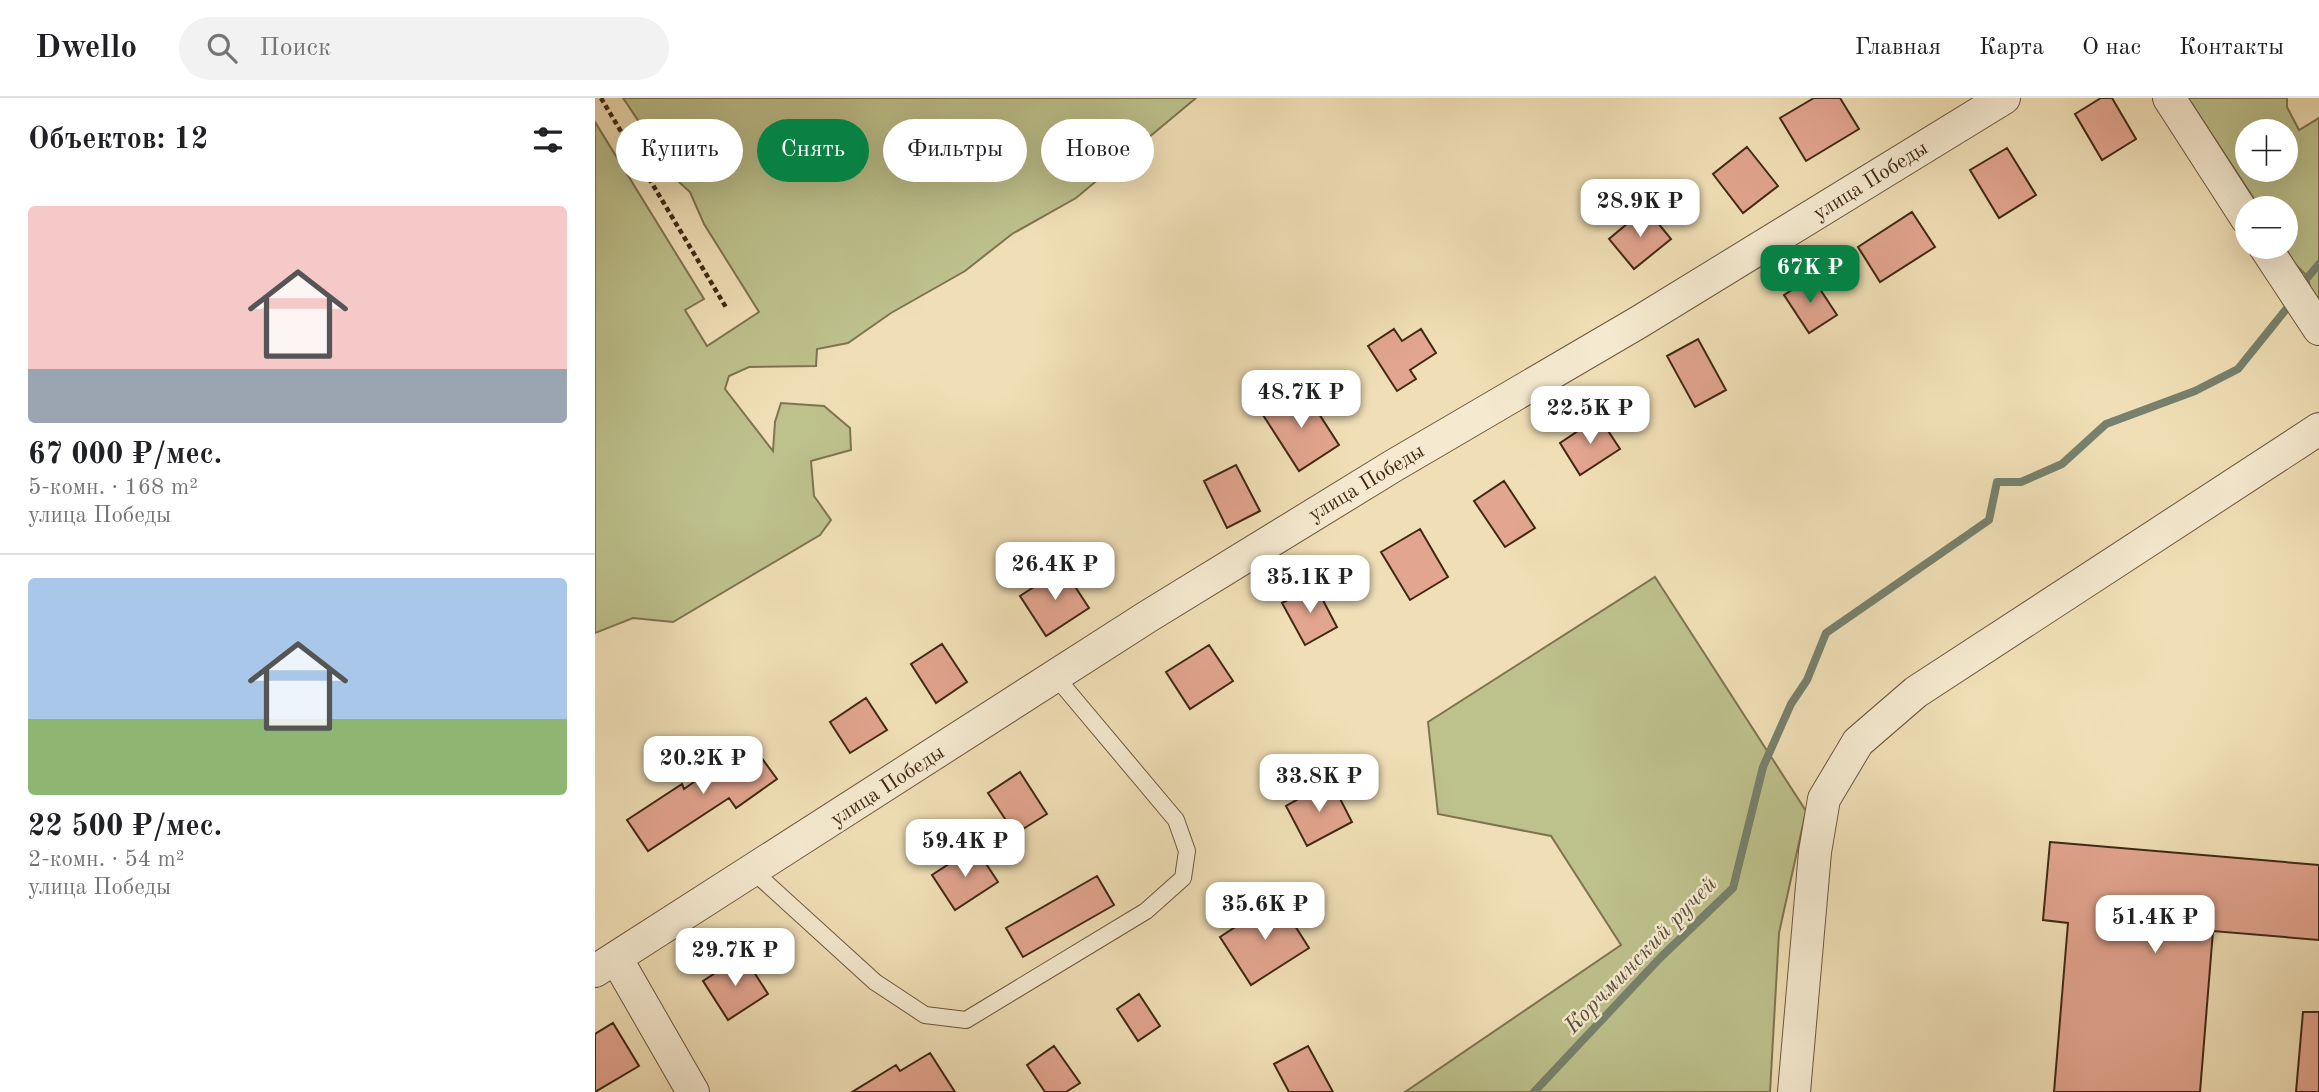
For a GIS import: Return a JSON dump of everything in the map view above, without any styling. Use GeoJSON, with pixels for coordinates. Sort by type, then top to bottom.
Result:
{"type":"FeatureCollection","features":[{"type":"Feature","properties":{"kind":"street","name":"улица Победы"},"geometry":{"type":"LineString","coordinates":[[605,964],[1055,676],[1392,466],[1639,322],[2004,98]]}},
{"type":"Feature","properties":{"kind":"street"},"geometry":{"type":"LineString","coordinates":[[2169,98],[2235,200]]}},
{"type":"Feature","properties":{"kind":"street"},"geometry":{"type":"LineString","coordinates":[[2273,259],[2319,329]]}},
{"type":"Feature","properties":{"kind":"street"},"geometry":{"type":"LineString","coordinates":[[1794,1092],[1815,852],[1824,799],[1858,742],[1916,692],[2319,429]]}},
{"type":"Feature","properties":{"kind":"street"},"geometry":{"type":"LineString","coordinates":[[605,964],[693,1092]]}},
{"type":"Feature","properties":{"kind":"lane"},"geometry":{"type":"LineString","coordinates":[[753,871],[875,982],[925,1015],[966,1020],[1146,911],[1183,878],[1187,851],[1176,820],[1055,676]]}},
{"type":"Feature","properties":{"kind":"path"},"geometry":{"type":"LineString","coordinates":[[601,98],[727,309]]}},
{"type":"Feature","properties":{"kind":"green space"},"geometry":{"type":"Polygon","coordinates":[[[623,98],[1196,98],[1154,133],[1154,119],[1041,119],[1041,182],[1095,182],[1076,198],[1012,234],[965,271],[891,313],[848,343],[817,349],[816,366],[749,367],[729,376],[725,389],[773,451],[775,422],[781,403],[824,406],[850,428],[851,450],[811,461],[814,496],[831,520],[820,535],[673,622],[633,618],[595,633],[595,122],[616,156],[616,182],[632,182],[704,299],[685,310],[707,346],[759,312],[704,224],[690,192],[679,182],[743,182],[743,119],[637,119],[623,98]]]}},
{"type":"Feature","properties":{"kind":"green space"},"geometry":{"type":"Polygon","coordinates":[[[2188,98],[2287,98],[2287,107],[2293,119],[2235,119],[2235,170],[2188,98]]]}},
{"type":"Feature","properties":{"kind":"green space"},"geometry":{"type":"Polygon","coordinates":[[[2319,118],[2319,313],[2313,302],[2308,277],[2292,259],[2298,259],[2298,196],[2252,196],[2243,182],[2298,182],[2298,128],[2299,130],[2319,118]]]}},
{"type":"Feature","properties":{"kind":"green space"},"geometry":{"type":"Polygon","coordinates":[[[1655,577],[1806,811],[1779,933],[1770,1092],[1405,1092],[1621,945],[1551,836],[1438,814],[1428,722],[1655,577]]]}},
{"type":"Feature","properties":{"kind":"building"},"geometry":{"type":"Polygon","coordinates":[[[1814,98],[1840,98],[1859,129],[1806,161],[1780,118],[1814,98]]]}},
{"type":"Feature","properties":{"kind":"building"},"geometry":{"type":"Polygon","coordinates":[[[2101,98],[2112,98],[2136,139],[2102,160],[2075,114],[2101,98]]]}},
{"type":"Feature","properties":{"kind":"building"},"geometry":{"type":"Polygon","coordinates":[[[1747,147],[1778,186],[1743,213],[1713,174],[1747,147]]]}},
{"type":"Feature","properties":{"kind":"building"},"geometry":{"type":"Polygon","coordinates":[[[2007,148],[2036,195],[1999,218],[1970,170],[2007,148]]]}},
{"type":"Feature","properties":{"kind":"building"},"geometry":{"type":"Polygon","coordinates":[[[1646,208],[1671,239],[1634,269],[1609,239],[1646,208]]]}},
{"type":"Feature","properties":{"kind":"building"},"geometry":{"type":"Polygon","coordinates":[[[1912,212],[1935,247],[1880,282],[1858,247],[1912,212]]]}},
{"type":"Feature","properties":{"kind":"building"},"geometry":{"type":"Polygon","coordinates":[[[1812,277],[1837,315],[1809,333],[1784,295],[1812,277]]]}},
{"type":"Feature","properties":{"kind":"building"},"geometry":{"type":"Polygon","coordinates":[[[1394,329],[1402,341],[1421,329],[1436,353],[1410,370],[1416,379],[1397,391],[1368,346],[1394,329]]]}},
{"type":"Feature","properties":{"kind":"building"},"geometry":{"type":"Polygon","coordinates":[[[1698,339],[1726,390],[1695,407],[1667,356],[1698,339]]]}},
{"type":"Feature","properties":{"kind":"building"},"geometry":{"type":"Polygon","coordinates":[[[1303,389],[1339,445],[1299,471],[1263,415],[1303,389]]]}},
{"type":"Feature","properties":{"kind":"building"},"geometry":{"type":"Polygon","coordinates":[[[1599,417],[1620,449],[1580,475],[1560,443],[1599,417]]]}},
{"type":"Feature","properties":{"kind":"building"},"geometry":{"type":"Polygon","coordinates":[[[1236,465],[1260,511],[1227,528],[1204,481],[1236,465]]]}},
{"type":"Feature","properties":{"kind":"building"},"geometry":{"type":"Polygon","coordinates":[[[1504,481],[1535,528],[1505,547],[1474,501],[1504,481]]]}},
{"type":"Feature","properties":{"kind":"building"},"geometry":{"type":"Polygon","coordinates":[[[1420,529],[1448,577],[1410,600],[1381,552],[1420,529]]]}},
{"type":"Feature","properties":{"kind":"building"},"geometry":{"type":"Polygon","coordinates":[[[1063,568],[1089,608],[1046,636],[1020,596],[1063,568]]]}},
{"type":"Feature","properties":{"kind":"building"},"geometry":{"type":"Polygon","coordinates":[[[1315,585],[1337,627],[1305,645],[1282,603],[1315,585]]]}},
{"type":"Feature","properties":{"kind":"building"},"geometry":{"type":"Polygon","coordinates":[[[942,644],[967,682],[936,703],[911,664],[942,644]]]}},
{"type":"Feature","properties":{"kind":"building"},"geometry":{"type":"Polygon","coordinates":[[[1209,645],[1233,681],[1190,709],[1166,672],[1209,645]]]}},
{"type":"Feature","properties":{"kind":"building"},"geometry":{"type":"Polygon","coordinates":[[[866,698],[887,730],[850,753],[830,722],[866,698]]]}},
{"type":"Feature","properties":{"kind":"building"},"geometry":{"type":"Polygon","coordinates":[[[750,742],[777,779],[736,808],[729,798],[648,851],[627,820],[682,784],[684,789],[750,742]]]}},
{"type":"Feature","properties":{"kind":"building"},"geometry":{"type":"Polygon","coordinates":[[[1020,772],[1047,814],[1015,834],[988,793],[1020,772]]]}},
{"type":"Feature","properties":{"kind":"building"},"geometry":{"type":"Polygon","coordinates":[[[1331,781],[1352,822],[1307,846],[1286,806],[1331,781]]]}},
{"type":"Feature","properties":{"kind":"building"},"geometry":{"type":"Polygon","coordinates":[[[2050,842],[2319,865],[2319,940],[2213,931],[2200,1092],[2054,1092],[2068,923],[2043,920],[2050,842]]]}},
{"type":"Feature","properties":{"kind":"building"},"geometry":{"type":"Polygon","coordinates":[[[975,847],[998,882],[955,910],[932,875],[975,847]]]}},
{"type":"Feature","properties":{"kind":"building"},"geometry":{"type":"Polygon","coordinates":[[[1097,876],[1114,905],[1023,957],[1006,928],[1097,876]]]}},
{"type":"Feature","properties":{"kind":"building"},"geometry":{"type":"Polygon","coordinates":[[[1278,899],[1309,948],[1251,985],[1220,937],[1278,899]]]}},
{"type":"Feature","properties":{"kind":"building"},"geometry":{"type":"Polygon","coordinates":[[[743,955],[768,994],[728,1020],[703,981],[743,955]]]}},
{"type":"Feature","properties":{"kind":"building"},"geometry":{"type":"Polygon","coordinates":[[[1139,994],[1160,1026],[1138,1041],[1117,1009],[1139,994]]]}},
{"type":"Feature","properties":{"kind":"building"},"geometry":{"type":"Polygon","coordinates":[[[2303,1012],[2319,1012],[2319,1092],[2296,1092],[2303,1012]]]}},
{"type":"Feature","properties":{"kind":"building"},"geometry":{"type":"Polygon","coordinates":[[[613,1023],[639,1066],[595,1092],[595,1034],[613,1023]]]}},
{"type":"Feature","properties":{"kind":"building"},"geometry":{"type":"Polygon","coordinates":[[[1054,1046],[1080,1083],[1066,1092],[1045,1092],[1027,1065],[1054,1046]]]}},
{"type":"Feature","properties":{"kind":"building"},"geometry":{"type":"Polygon","coordinates":[[[1308,1046],[1333,1092],[1289,1092],[1274,1064],[1308,1046]]]}},
{"type":"Feature","properties":{"kind":"building"},"geometry":{"type":"Polygon","coordinates":[[[930,1053],[955,1092],[852,1092],[896,1065],[900,1071],[930,1053]]]}},
{"type":"Feature","properties":{"kind":"waterway","name":"Корчминский ручей"},"geometry":{"type":"LineString","coordinates":[[2308,277],[2319,264]]}},
{"type":"Feature","properties":{"kind":"waterway","name":"Корчминский ручей"},"geometry":{"type":"LineString","coordinates":[[1534,1092],[1660,958],[1733,888],[1763,767],[1791,704],[1807,680],[1826,633],[1989,520],[1997,482],[2021,482],[2062,464],[2106,424],[2195,391],[2238,369],[2288,307]]}}]}
